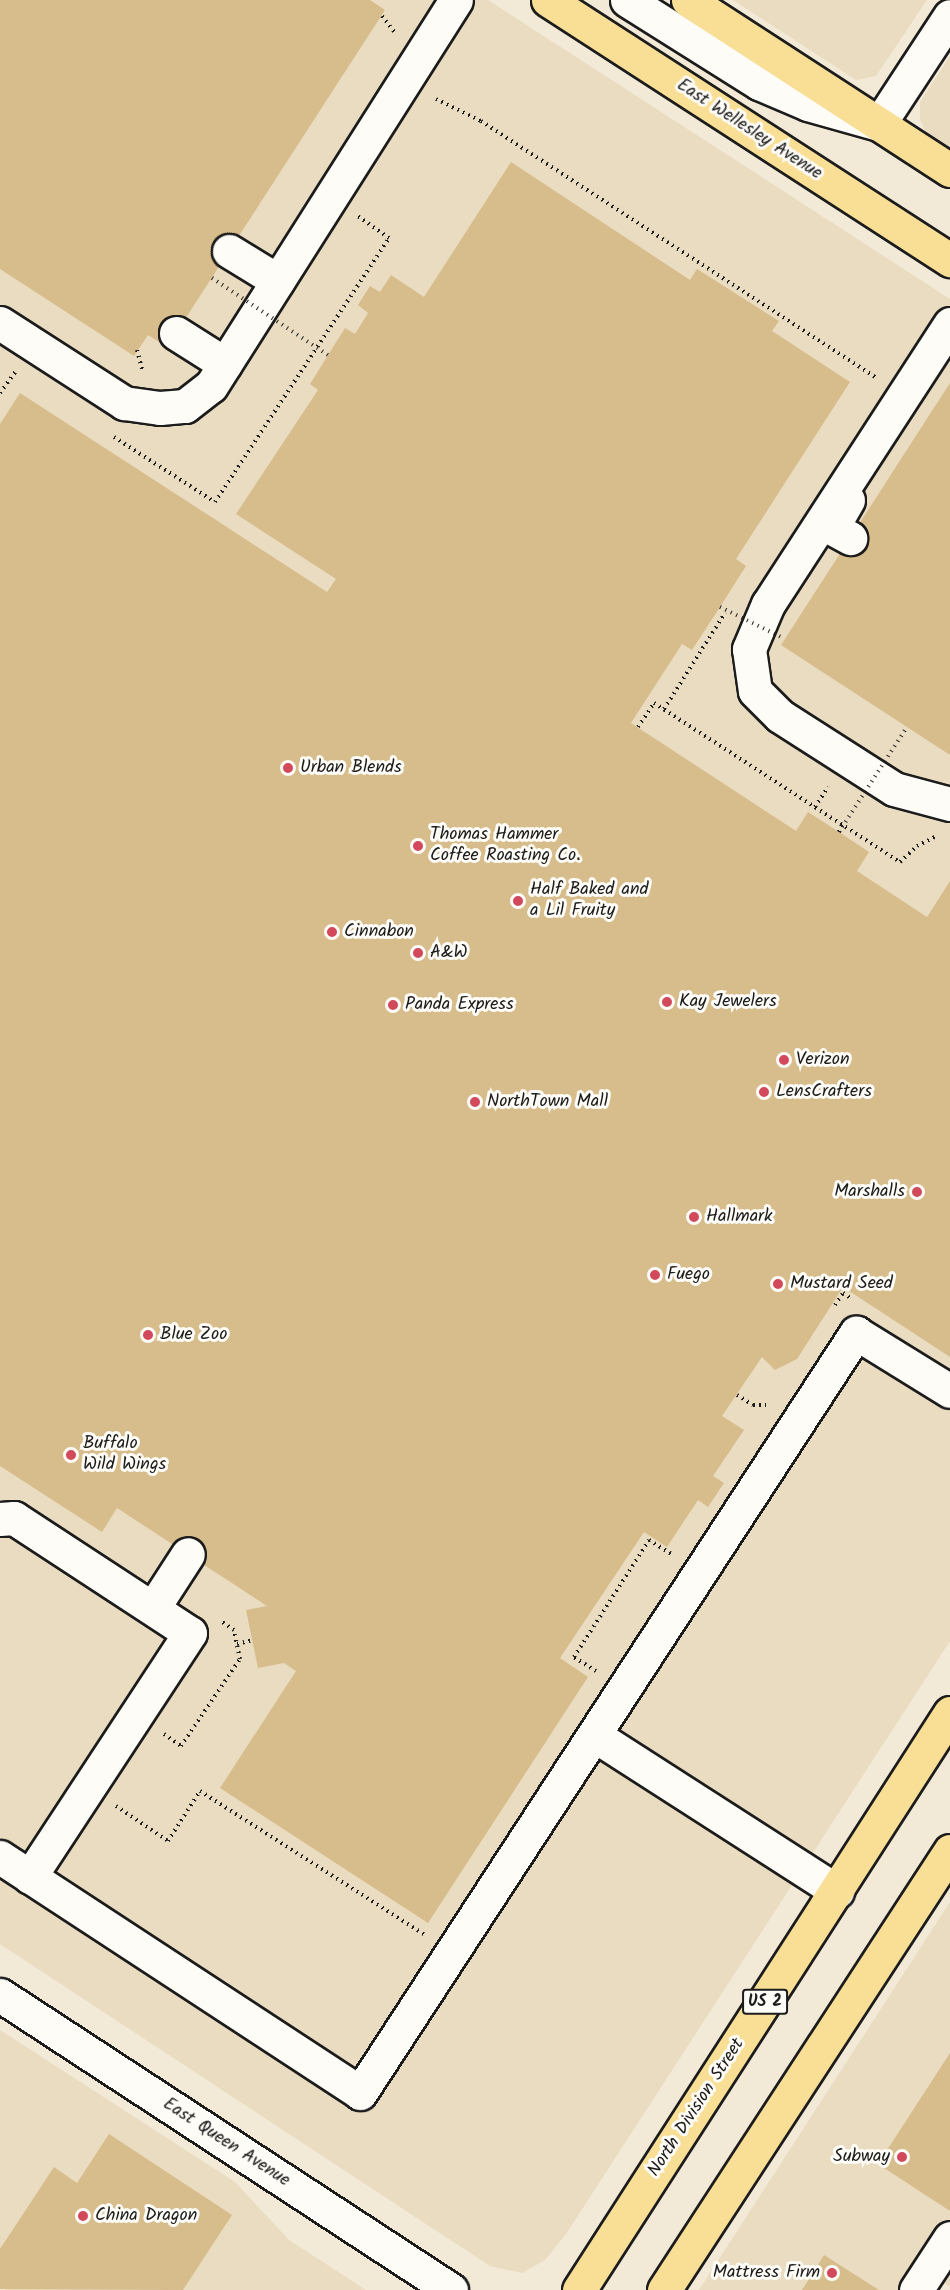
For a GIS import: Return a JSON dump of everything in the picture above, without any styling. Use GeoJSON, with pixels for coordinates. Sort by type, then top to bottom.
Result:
{"type":"FeatureCollection","features":[{"type":"Feature","properties":{"kind":"main road","name":"East Wellesley Avenue"},"geometry":{"type":"LineString","coordinates":[[548,0],[950,260]]}},
{"type":"Feature","properties":{"kind":"main road"},"geometry":{"type":"LineString","coordinates":[[688,0],[950,170]]}},
{"type":"Feature","properties":{"kind":"main road","name":"North Division Street"},"geometry":{"type":"LineString","coordinates":[[579,2290],[950,1713]]}},
{"type":"Feature","properties":{"kind":"main road"},"geometry":{"type":"LineString","coordinates":[[664,2290],[950,1851]]}},
{"type":"Feature","properties":{"kind":"street"},"geometry":{"type":"LineString","coordinates":[[3,332],[130,404],[185,406],[211,386],[456,0]]}},
{"type":"Feature","properties":{"kind":"street"},"geometry":{"type":"LineString","coordinates":[[627,0],[759,83],[808,104],[879,124],[950,16]]}},
{"type":"Feature","properties":{"kind":"street"},"geometry":{"type":"LineString","coordinates":[[230,251],[278,281]]}},
{"type":"Feature","properties":{"kind":"street"},"geometry":{"type":"LineString","coordinates":[[950,324],[768,604],[749,649],[755,691],[780,716],[894,789],[950,804]]}},
{"type":"Feature","properties":{"kind":"street"},"geometry":{"type":"LineString","coordinates":[[176,333],[225,364]]}},
{"type":"Feature","properties":{"kind":"street"},"geometry":{"type":"LineString","coordinates":[[850,538],[832,528],[848,500],[858,466]]}},
{"type":"Feature","properties":{"kind":"street"},"geometry":{"type":"LineString","coordinates":[[0,1857],[360,2092],[856,1333],[950,1391]]}},
{"type":"Feature","properties":{"kind":"street"},"geometry":{"type":"LineString","coordinates":[[0,1519],[14,1518],[190,1633],[30,1876]]}},
{"type":"Feature","properties":{"kind":"street"},"geometry":{"type":"LineString","coordinates":[[153,1608],[188,1554]]}},
{"type":"Feature","properties":{"kind":"street"},"geometry":{"type":"LineString","coordinates":[[594,1735],[837,1891]]}},
{"type":"Feature","properties":{"kind":"street","name":"East Queen Avenue"},"geometry":{"type":"LineString","coordinates":[[0,1995],[452,2290]]}},
{"type":"Feature","properties":{"kind":"street"},"geometry":{"type":"LineString","coordinates":[[916,2290],[950,2238]]}},
{"type":"Feature","properties":{"kind":"path"},"geometry":{"type":"LineString","coordinates":[[436,99],[481,121],[877,378],[871,388]]}},
{"type":"Feature","properties":{"kind":"path"},"geometry":{"type":"LineString","coordinates":[[212,278],[328,355]]}},
{"type":"Feature","properties":{"kind":"path"},"geometry":{"type":"LineString","coordinates":[[137,350],[145,381]]}},
{"type":"Feature","properties":{"kind":"path"},"geometry":{"type":"LineString","coordinates":[[720,607],[785,639]]}},
{"type":"Feature","properties":{"kind":"path"},"geometry":{"type":"LineString","coordinates":[[663,709],[728,608]]}},
{"type":"Feature","properties":{"kind":"path"},"geometry":{"type":"LineString","coordinates":[[638,727],[654,703],[900,862],[917,846],[939,835]]}},
{"type":"Feature","properties":{"kind":"path"},"geometry":{"type":"LineString","coordinates":[[842,825],[839,832],[908,728]]}},
{"type":"Feature","properties":{"kind":"path"},"geometry":{"type":"LineString","coordinates":[[831,1312],[843,1293],[862,1306]]}},
{"type":"Feature","properties":{"kind":"path"},"geometry":{"type":"LineString","coordinates":[[737,1395],[753,1405],[771,1405]]}},
{"type":"Feature","properties":{"kind":"path"},"geometry":{"type":"LineString","coordinates":[[764,1414],[777,1395]]}},
{"type":"Feature","properties":{"kind":"path"},"geometry":{"type":"LineString","coordinates":[[601,1674],[574,1657],[644,1547],[649,1540],[677,1558]]}},
{"type":"Feature","properties":{"kind":"path"},"geometry":{"type":"LineString","coordinates":[[158,1730],[182,1746],[240,1659],[234,1630],[219,1620]]}},
{"type":"Feature","properties":{"kind":"path"},"geometry":{"type":"LineString","coordinates":[[237,1644],[253,1640]]}},
{"type":"Feature","properties":{"kind":"path"},"geometry":{"type":"LineString","coordinates":[[110,1802],[168,1840],[200,1791],[432,1939]]}},
{"type":"Feature","properties":{"kind":"shaded area","name":"NorthTown Mall"},"geometry":{"type":"Polygon","coordinates":[[[0,0],[488,0],[950,299],[950,1641],[566,2234],[545,2260],[522,2273],[490,2266],[0,1944],[0,0]]]}},
{"type":"Feature","properties":{"kind":"shaded area"},"geometry":{"type":"Polygon","coordinates":[[[733,0],[927,0],[876,76],[856,80],[733,0]]]}},
{"type":"Feature","properties":{"kind":"shaded area"},"geometry":{"type":"Polygon","coordinates":[[[950,56],[950,151],[928,137],[920,119],[920,102],[950,56]]]}},
{"type":"Feature","properties":{"kind":"shaded area"},"geometry":{"type":"Polygon","coordinates":[[[950,1902],[950,2287],[944,2283],[939,2290],[699,2290],[950,1902]]]}},
{"type":"Feature","properties":{"kind":"shaded area"},"geometry":{"type":"Polygon","coordinates":[[[0,2030],[235,2182],[289,2240],[366,2290],[6,2290],[0,2286],[0,2030]]]}},
{"type":"Feature","properties":{"kind":"building"},"geometry":{"type":"Polygon","coordinates":[[[0,0],[370,0],[385,10],[167,347],[148,335],[134,356],[0,269],[0,0]]]}},
{"type":"Feature","properties":{"kind":"building","name":"NorthTown Mall"},"geometry":{"type":"Polygon","coordinates":[[[511,162],[690,280],[697,269],[779,321],[772,331],[850,382],[736,559],[746,566],[720,607],[692,650],[682,644],[631,723],[796,831],[808,812],[839,832],[869,852],[857,871],[927,917],[950,881],[950,1357],[843,1287],[797,1359],[775,1370],[762,1357],[722,1416],[744,1430],[713,1476],[724,1483],[708,1507],[698,1500],[667,1547],[644,1532],[560,1658],[588,1677],[428,1923],[220,1788],[296,1671],[284,1663],[258,1668],[246,1610],[267,1606],[117,1508],[102,1532],[0,1466],[0,424],[20,393],[327,592],[336,579],[236,514],[318,390],[310,384],[345,328],[355,334],[368,313],[358,305],[370,286],[380,292],[391,275],[424,297],[511,162]]]}},
{"type":"Feature","properties":{"kind":"building"},"geometry":{"type":"Polygon","coordinates":[[[950,383],[950,755],[781,645],[950,383]]]}},
{"type":"Feature","properties":{"kind":"building"},"geometry":{"type":"Polygon","coordinates":[[[950,2053],[950,2211],[878,2164],[950,2053]]]}},
{"type":"Feature","properties":{"kind":"building","name":"China Dragon"},"geometry":{"type":"Polygon","coordinates":[[[109,2134],[232,2215],[183,2290],[0,2289],[0,2249],[54,2167],[77,2183],[109,2134]]]}},
{"type":"Feature","properties":{"kind":"building","name":"Mattress Firm"},"geometry":{"type":"Polygon","coordinates":[[[824,2255],[879,2290],[802,2290],[824,2255]]]}},
{"type":"Feature","properties":{"kind":"place","name":"Urban Blends"},"geometry":{"type":"Point","coordinates":[288,768]}},
{"type":"Feature","properties":{"kind":"place","name":"Thomas Hammer Coffee Roasting Co."},"geometry":{"type":"Point","coordinates":[418,846]}},
{"type":"Feature","properties":{"kind":"place","name":"Half Baked and a Lil Fruity"},"geometry":{"type":"Point","coordinates":[518,901]}},
{"type":"Feature","properties":{"kind":"place","name":"Cinnabon"},"geometry":{"type":"Point","coordinates":[332,932]}},
{"type":"Feature","properties":{"kind":"place","name":"A&W"},"geometry":{"type":"Point","coordinates":[418,953]}},
{"type":"Feature","properties":{"kind":"place","name":"Kay Jewelers"},"geometry":{"type":"Point","coordinates":[667,1002]}},
{"type":"Feature","properties":{"kind":"place","name":"Panda Express"},"geometry":{"type":"Point","coordinates":[393,1005]}},
{"type":"Feature","properties":{"kind":"place","name":"Verizon"},"geometry":{"type":"Point","coordinates":[784,1060]}},
{"type":"Feature","properties":{"kind":"place","name":"LensCrafters"},"geometry":{"type":"Point","coordinates":[764,1092]}},
{"type":"Feature","properties":{"kind":"place","name":"NorthTown Mall"},"geometry":{"type":"Point","coordinates":[475,1102]}},
{"type":"Feature","properties":{"kind":"place","name":"Marshalls"},"geometry":{"type":"Point","coordinates":[917,1192]}},
{"type":"Feature","properties":{"kind":"place","name":"Hallmark"},"geometry":{"type":"Point","coordinates":[694,1217]}},
{"type":"Feature","properties":{"kind":"place","name":"Fuego"},"geometry":{"type":"Point","coordinates":[655,1275]}},
{"type":"Feature","properties":{"kind":"place","name":"Mustard Seed"},"geometry":{"type":"Point","coordinates":[778,1284]}},
{"type":"Feature","properties":{"kind":"place","name":"Blue Zoo"},"geometry":{"type":"Point","coordinates":[148,1335]}},
{"type":"Feature","properties":{"kind":"place","name":"Buffalo Wild Wings"},"geometry":{"type":"Point","coordinates":[71,1455]}},
{"type":"Feature","properties":{"kind":"place","name":"Subway"},"geometry":{"type":"Point","coordinates":[902,2157]}},
{"type":"Feature","properties":{"kind":"place","name":"China Dragon"},"geometry":{"type":"Point","coordinates":[83,2216]}},
{"type":"Feature","properties":{"kind":"place","name":"Mattress Firm"},"geometry":{"type":"Point","coordinates":[832,2273]}}]}
